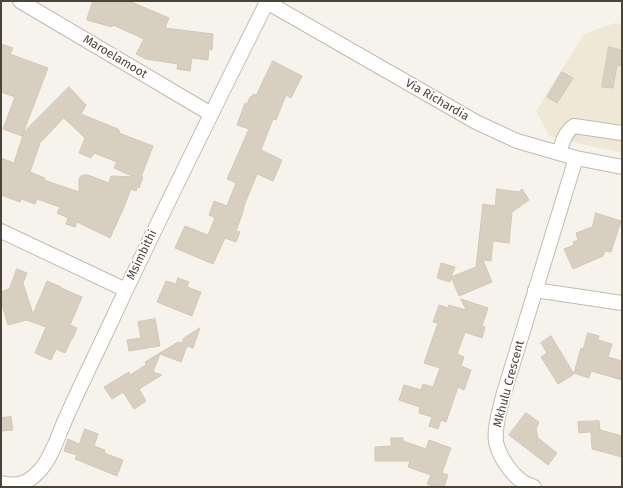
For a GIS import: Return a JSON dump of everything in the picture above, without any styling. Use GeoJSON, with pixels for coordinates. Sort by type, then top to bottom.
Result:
{"type":"FeatureCollection","features":[{"type":"Feature","properties":{"kind":"street","name":"Maroelamoot"},"geometry":{"type":"LineString","coordinates":[[20,1],[211,114]]}},
{"type":"Feature","properties":{"kind":"street","name":"Msimbithi"},"geometry":{"type":"LineString","coordinates":[[1,483],[24,483],[33,477],[49,457],[126,290],[266,2]]}},
{"type":"Feature","properties":{"kind":"street","name":"Via Richardia"},"geometry":{"type":"LineString","coordinates":[[266,2],[476,122],[517,141],[576,158],[622,167]]}},
{"type":"Feature","properties":{"kind":"street"},"geometry":{"type":"LineString","coordinates":[[558,153],[565,135],[569,129],[574,126],[622,132]]}},
{"type":"Feature","properties":{"kind":"street","name":"Mkhulu Crescent"},"geometry":{"type":"LineString","coordinates":[[534,487],[523,482],[510,470],[500,454],[496,441],[497,423],[503,396],[576,158]]}},
{"type":"Feature","properties":{"kind":"street"},"geometry":{"type":"LineString","coordinates":[[1,231],[126,290]]}},
{"type":"Feature","properties":{"kind":"street"},"geometry":{"type":"LineString","coordinates":[[535,290],[622,302]]}},
{"type":"Feature","properties":{"kind":"shaded area"},"geometry":{"type":"Polygon","coordinates":[[[615,23],[622,24],[622,153],[550,137],[536,111],[584,34],[615,23]]]}},
{"type":"Feature","properties":{"kind":"building"},"geometry":{"type":"Polygon","coordinates":[[[93,1],[129,1],[169,18],[165,28],[213,34],[212,50],[209,49],[208,60],[192,58],[190,71],[177,69],[178,64],[146,59],[136,54],[144,39],[113,25],[112,27],[87,20],[93,1]]]}},
{"type":"Feature","properties":{"kind":"building"},"geometry":{"type":"Polygon","coordinates":[[[1,44],[13,48],[10,54],[48,68],[22,136],[3,129],[15,97],[1,92],[1,44]]]}},
{"type":"Feature","properties":{"kind":"building"},"geometry":{"type":"Polygon","coordinates":[[[609,47],[622,50],[622,66],[617,65],[613,88],[602,87],[609,47]]]}},
{"type":"Feature","properties":{"kind":"building"},"geometry":{"type":"Polygon","coordinates":[[[273,61],[302,76],[291,98],[286,95],[276,120],[273,119],[261,150],[282,160],[273,181],[257,174],[236,231],[240,232],[236,242],[225,238],[213,264],[175,248],[185,226],[208,235],[215,218],[209,215],[214,201],[227,206],[236,183],[227,179],[249,129],[237,125],[245,103],[247,104],[253,94],[256,95],[273,61]]]}},
{"type":"Feature","properties":{"kind":"building"},"geometry":{"type":"Polygon","coordinates":[[[562,72],[573,78],[557,103],[547,97],[562,72]]]}},
{"type":"Feature","properties":{"kind":"building"},"geometry":{"type":"Polygon","coordinates":[[[69,87],[86,105],[81,114],[118,129],[117,130],[120,131],[119,133],[153,146],[141,177],[143,177],[139,188],[137,187],[136,191],[131,189],[110,238],[77,222],[75,227],[66,224],[68,218],[57,213],[60,207],[37,199],[35,204],[21,199],[20,202],[1,195],[1,158],[14,163],[24,132],[69,87]],[[64,118],[40,143],[30,172],[45,178],[44,180],[79,192],[79,179],[84,175],[88,175],[109,183],[111,176],[134,177],[114,168],[117,162],[94,153],[91,158],[79,153],[85,138],[64,118]]]}},
{"type":"Feature","properties":{"kind":"building"},"geometry":{"type":"Polygon","coordinates":[[[497,189],[519,192],[522,189],[529,200],[512,212],[509,243],[493,241],[491,261],[483,260],[492,282],[459,296],[451,277],[476,267],[483,204],[495,206],[497,189]]]}},
{"type":"Feature","properties":{"kind":"building"},"geometry":{"type":"Polygon","coordinates":[[[596,213],[621,221],[611,252],[605,251],[603,256],[573,269],[564,249],[574,245],[573,242],[578,240],[576,233],[592,227],[596,213]]]}},
{"type":"Feature","properties":{"kind":"building"},"geometry":{"type":"Polygon","coordinates":[[[441,263],[455,267],[450,282],[437,278],[441,263]]]}},
{"type":"Feature","properties":{"kind":"building"},"geometry":{"type":"Polygon","coordinates":[[[17,269],[27,273],[23,283],[33,314],[47,281],[82,297],[70,325],[77,328],[73,338],[65,353],[56,349],[51,360],[35,353],[46,327],[27,320],[8,325],[1,301],[1,292],[9,289],[17,269]]]}},
{"type":"Feature","properties":{"kind":"building"},"geometry":{"type":"Polygon","coordinates":[[[178,278],[189,282],[187,287],[201,292],[192,316],[157,302],[166,281],[176,284],[178,278]]]}},
{"type":"Feature","properties":{"kind":"building"},"geometry":{"type":"Polygon","coordinates":[[[461,299],[488,308],[482,326],[485,327],[482,338],[465,332],[457,354],[464,357],[461,366],[471,370],[464,390],[458,387],[446,422],[441,420],[438,429],[429,426],[432,417],[419,413],[420,407],[399,400],[404,385],[421,390],[423,384],[433,387],[440,368],[424,363],[438,323],[433,322],[439,305],[448,308],[449,305],[466,310],[461,299]]]}},
{"type":"Feature","properties":{"kind":"building"},"geometry":{"type":"Polygon","coordinates":[[[155,319],[160,346],[129,351],[127,340],[141,338],[138,322],[155,319]]]}},
{"type":"Feature","properties":{"kind":"building"},"geometry":{"type":"Polygon","coordinates":[[[200,328],[193,348],[187,346],[181,362],[160,354],[153,372],[162,375],[139,389],[146,401],[134,409],[123,392],[112,399],[104,387],[129,372],[130,375],[146,365],[145,362],[178,342],[182,343],[184,338],[200,328]]]}},
{"type":"Feature","properties":{"kind":"building"},"geometry":{"type":"Polygon","coordinates":[[[588,333],[599,336],[598,340],[612,344],[608,357],[622,361],[622,380],[591,371],[589,378],[574,373],[581,348],[583,349],[588,333]]]}},
{"type":"Feature","properties":{"kind":"building"},"geometry":{"type":"Polygon","coordinates":[[[551,336],[574,374],[558,384],[541,357],[547,353],[541,343],[551,336]]]}},
{"type":"Feature","properties":{"kind":"building"},"geometry":{"type":"Polygon","coordinates":[[[526,413],[539,422],[536,429],[538,438],[557,453],[548,465],[509,435],[526,413]]]}},
{"type":"Feature","properties":{"kind":"building"},"geometry":{"type":"Polygon","coordinates":[[[11,417],[13,430],[1,431],[1,418],[11,417]]]}},
{"type":"Feature","properties":{"kind":"building"},"geometry":{"type":"Polygon","coordinates":[[[599,421],[600,430],[622,436],[622,457],[592,449],[591,432],[579,433],[578,422],[599,421]]]}},
{"type":"Feature","properties":{"kind":"building"},"geometry":{"type":"Polygon","coordinates":[[[85,429],[98,434],[94,446],[105,450],[104,453],[123,460],[117,476],[75,459],[77,455],[64,451],[68,439],[79,444],[85,429]]]}},
{"type":"Feature","properties":{"kind":"building"},"geometry":{"type":"Polygon","coordinates":[[[391,438],[403,438],[403,441],[426,449],[429,440],[451,448],[442,473],[448,475],[444,487],[435,487],[427,484],[431,475],[408,467],[410,461],[375,461],[375,447],[391,446],[391,438]]]}}]}
